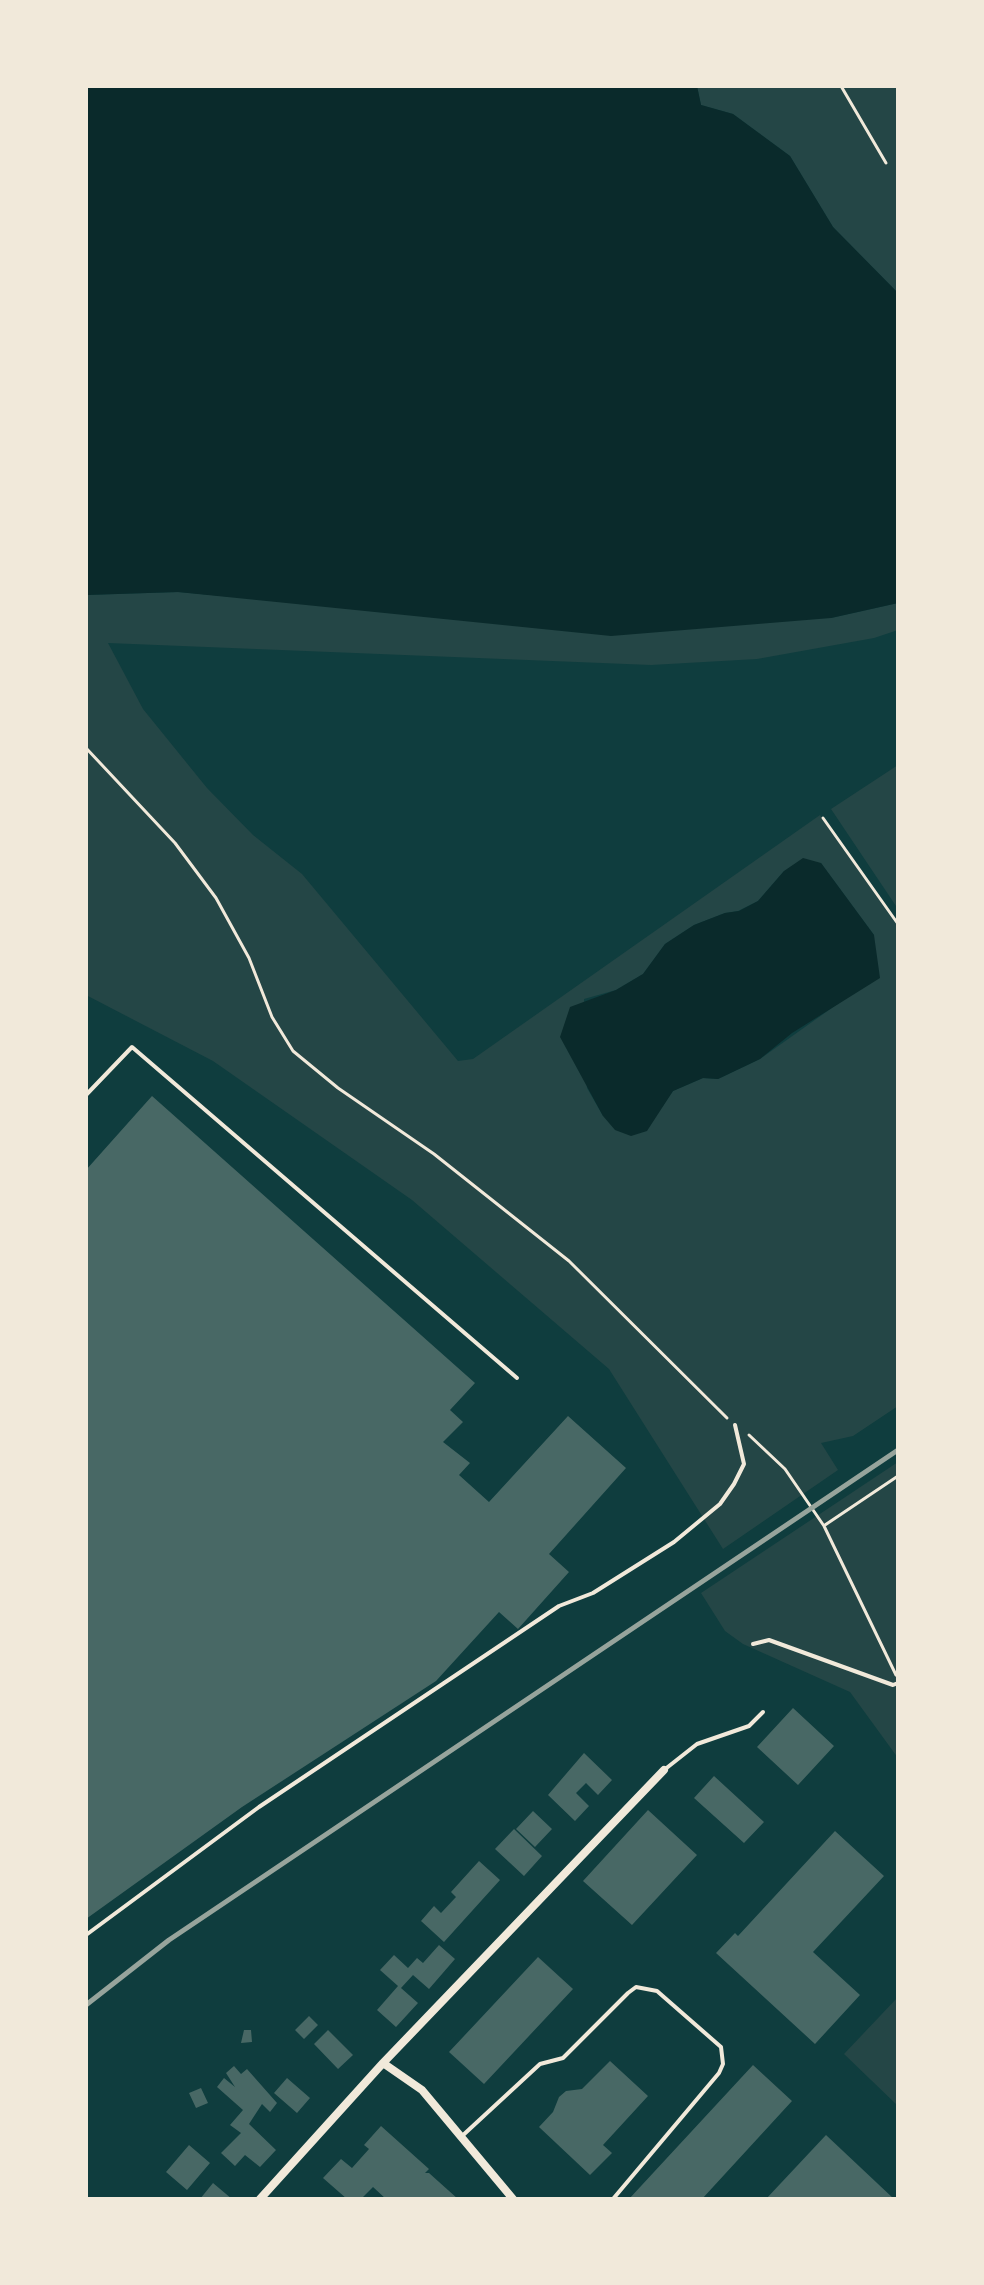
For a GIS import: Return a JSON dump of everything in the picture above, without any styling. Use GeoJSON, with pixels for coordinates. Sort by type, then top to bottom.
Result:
{"type":"FeatureCollection","features":[{"type":"Feature","properties":{"kind":"street"},"geometry":{"type":"LineString","coordinates":[[260,2199],[383,2063],[664,1770]]}},
{"type":"Feature","properties":{"kind":"street"},"geometry":{"type":"LineString","coordinates":[[383,2063],[422,2090],[513,2199]]}},
{"type":"Feature","properties":{"kind":"lane"},"geometry":{"type":"LineString","coordinates":[[86,1095],[132,1047],[517,1378]]}},
{"type":"Feature","properties":{"kind":"lane"},"geometry":{"type":"LineString","coordinates":[[86,1935],[272,1798],[559,1606],[593,1593],[674,1542],[720,1504],[744,1464],[735,1425]]}},
{"type":"Feature","properties":{"kind":"lane"},"geometry":{"type":"LineString","coordinates":[[753,1644],[769,1640],[893,1685],[898,1681]]}},
{"type":"Feature","properties":{"kind":"lane"},"geometry":{"type":"LineString","coordinates":[[664,1770],[697,1744],[749,1726],[763,1712]]}},
{"type":"Feature","properties":{"kind":"lane"},"geometry":{"type":"LineString","coordinates":[[461,2137],[540,2064],[563,2058],[636,1987],[657,1991],[721,2047],[723,2064],[719,2073],[613,2199]]}},
{"type":"Feature","properties":{"kind":"path"},"geometry":{"type":"LineString","coordinates":[[841,86],[886,163]]}},
{"type":"Feature","properties":{"kind":"path"},"geometry":{"type":"LineString","coordinates":[[86,748],[175,843],[216,898],[249,958],[272,1017],[293,1051],[338,1088],[434,1154],[569,1261],[735,1425],[785,1469],[824,1526],[898,1681]]}},
{"type":"Feature","properties":{"kind":"path"},"geometry":{"type":"LineString","coordinates":[[823,818],[898,924]]}},
{"type":"Feature","properties":{"kind":"path"},"geometry":{"type":"LineString","coordinates":[[824,1526],[898,1476]]}},
{"type":"Feature","properties":{"kind":"shaded area"},"geometry":{"type":"Polygon","coordinates":[[[86,86],[697,86],[701,105],[733,114],[790,156],[833,227],[898,293],[898,603],[831,618],[611,636],[178,592],[86,595],[86,86]]]}},
{"type":"Feature","properties":{"kind":"shaded area"},"geometry":{"type":"Polygon","coordinates":[[[697,86],[898,86],[898,293],[833,227],[790,156],[733,114],[701,105],[697,86]]]}},
{"type":"Feature","properties":{"kind":"shaded area"},"geometry":{"type":"Polygon","coordinates":[[[178,592],[336,606],[831,618],[898,603],[898,630],[874,638],[757,659],[651,665],[108,643],[143,709],[207,788],[253,835],[302,874],[458,1061],[473,1059],[820,815],[898,927],[898,1406],[853,1436],[821,1443],[838,1470],[723,1549],[609,1369],[412,1200],[213,1061],[86,995],[86,595],[178,592]],[[821,863],[784,871],[758,901],[694,925],[665,944],[643,974],[616,990],[584,999],[587,1088],[603,1116],[662,1107],[673,1091],[703,1078],[718,1079],[760,1059],[843,1000],[874,935],[821,863]]]}},
{"type":"Feature","properties":{"kind":"shaded area"},"geometry":{"type":"Polygon","coordinates":[[[898,765],[898,909],[831,809],[898,765]]]}},
{"type":"Feature","properties":{"kind":"shaded area"},"geometry":{"type":"Polygon","coordinates":[[[803,858],[821,863],[874,935],[880,978],[792,1033],[760,1059],[718,1079],[703,1078],[673,1091],[647,1131],[631,1136],[615,1130],[603,1116],[560,1037],[570,1007],[616,990],[643,974],[665,944],[694,925],[739,911],[758,901],[784,871],[803,858]]]}},
{"type":"Feature","properties":{"kind":"shaded area"},"geometry":{"type":"Polygon","coordinates":[[[898,1462],[898,1758],[850,1692],[743,1644],[725,1631],[701,1593],[898,1462]]]}},
{"type":"Feature","properties":{"kind":"shaded area"},"geometry":{"type":"Polygon","coordinates":[[[898,1997],[898,2106],[844,2054],[898,1997]]]}},
{"type":"Feature","properties":{"kind":"building"},"geometry":{"type":"Polygon","coordinates":[[[152,1096],[475,1383],[450,1410],[463,1422],[443,1442],[470,1463],[459,1475],[489,1502],[568,1416],[626,1468],[549,1554],[569,1572],[518,1629],[499,1612],[436,1681],[242,1807],[86,1919],[86,1170],[152,1096]]]}},
{"type":"Feature","properties":{"kind":"building"},"geometry":{"type":"Polygon","coordinates":[[[793,1708],[834,1746],[798,1785],[757,1747],[793,1708]]]}},
{"type":"Feature","properties":{"kind":"building"},"geometry":{"type":"Polygon","coordinates":[[[584,1753],[612,1780],[598,1795],[586,1783],[576,1793],[589,1806],[575,1821],[548,1795],[584,1753]]]}},
{"type":"Feature","properties":{"kind":"building"},"geometry":{"type":"Polygon","coordinates":[[[714,1776],[764,1822],[744,1843],[694,1798],[714,1776]]]}},
{"type":"Feature","properties":{"kind":"building"},"geometry":{"type":"Polygon","coordinates":[[[648,1810],[697,1855],[632,1925],[583,1881],[648,1810]]]}},
{"type":"Feature","properties":{"kind":"building"},"geometry":{"type":"Polygon","coordinates":[[[533,1811],[552,1829],[535,1847],[516,1829],[533,1811]]]}},
{"type":"Feature","properties":{"kind":"building"},"geometry":{"type":"Polygon","coordinates":[[[514,1829],[542,1856],[524,1876],[495,1849],[514,1829]]]}},
{"type":"Feature","properties":{"kind":"building"},"geometry":{"type":"Polygon","coordinates":[[[835,1831],[884,1876],[813,1952],[860,1995],[815,2044],[716,1953],[735,1933],[738,1936],[835,1831]]]}},
{"type":"Feature","properties":{"kind":"building"},"geometry":{"type":"Polygon","coordinates":[[[479,1861],[500,1880],[444,1942],[421,1921],[434,1906],[441,1913],[456,1897],[451,1892],[479,1861]]]}},
{"type":"Feature","properties":{"kind":"building"},"geometry":{"type":"Polygon","coordinates":[[[439,1945],[455,1959],[429,1989],[413,1975],[401,1988],[418,2003],[396,2027],[377,2010],[398,1986],[380,1970],[394,1955],[408,1968],[417,1958],[423,1963],[439,1945]]]}},
{"type":"Feature","properties":{"kind":"building"},"geometry":{"type":"Polygon","coordinates":[[[538,1957],[573,1989],[484,2084],[449,2052],[538,1957]]]}},
{"type":"Feature","properties":{"kind":"building"},"geometry":{"type":"Polygon","coordinates":[[[309,2016],[318,2025],[304,2039],[295,2030],[309,2016]]]}},
{"type":"Feature","properties":{"kind":"building"},"geometry":{"type":"Polygon","coordinates":[[[244,2030],[251,2030],[252,2042],[241,2043],[244,2030]]]}},
{"type":"Feature","properties":{"kind":"building"},"geometry":{"type":"Polygon","coordinates":[[[328,2030],[353,2055],[338,2069],[314,2044],[328,2030]]]}},
{"type":"Feature","properties":{"kind":"building"},"geometry":{"type":"Polygon","coordinates":[[[610,2061],[648,2096],[603,2145],[612,2153],[590,2175],[539,2127],[553,2112],[559,2097],[566,2091],[582,2089],[610,2061]]]}},
{"type":"Feature","properties":{"kind":"building"},"geometry":{"type":"Polygon","coordinates":[[[753,2065],[792,2101],[702,2199],[629,2199],[753,2065]]]}},
{"type":"Feature","properties":{"kind":"building"},"geometry":{"type":"Polygon","coordinates":[[[234,2066],[241,2074],[247,2069],[277,2103],[270,2112],[262,2104],[249,2124],[276,2150],[260,2167],[245,2155],[235,2166],[221,2153],[241,2133],[230,2125],[243,2110],[217,2087],[224,2078],[235,2087],[226,2073],[234,2066]]]}},
{"type":"Feature","properties":{"kind":"building"},"geometry":{"type":"Polygon","coordinates":[[[287,2078],[310,2098],[297,2113],[274,2093],[287,2078]]]}},
{"type":"Feature","properties":{"kind":"building"},"geometry":{"type":"Polygon","coordinates":[[[201,2088],[208,2103],[196,2108],[189,2093],[201,2088]]]}},
{"type":"Feature","properties":{"kind":"building"},"geometry":{"type":"Polygon","coordinates":[[[381,2126],[429,2169],[425,2173],[429,2173],[458,2199],[386,2199],[373,2187],[361,2199],[347,2199],[323,2178],[341,2159],[352,2168],[369,2149],[364,2145],[381,2126]]]}},
{"type":"Feature","properties":{"kind":"building"},"geometry":{"type":"Polygon","coordinates":[[[826,2135],[894,2199],[766,2199],[826,2135]]]}},
{"type":"Feature","properties":{"kind":"building"},"geometry":{"type":"Polygon","coordinates":[[[189,2145],[210,2163],[187,2190],[166,2172],[189,2145]]]}},
{"type":"Feature","properties":{"kind":"building"},"geometry":{"type":"Polygon","coordinates":[[[213,2183],[232,2199],[200,2199],[213,2183]]]}},
{"type":"Feature","properties":{"kind":"railway"},"geometry":{"type":"LineString","coordinates":[[86,2005],[169,1940],[898,1450]]}}]}
